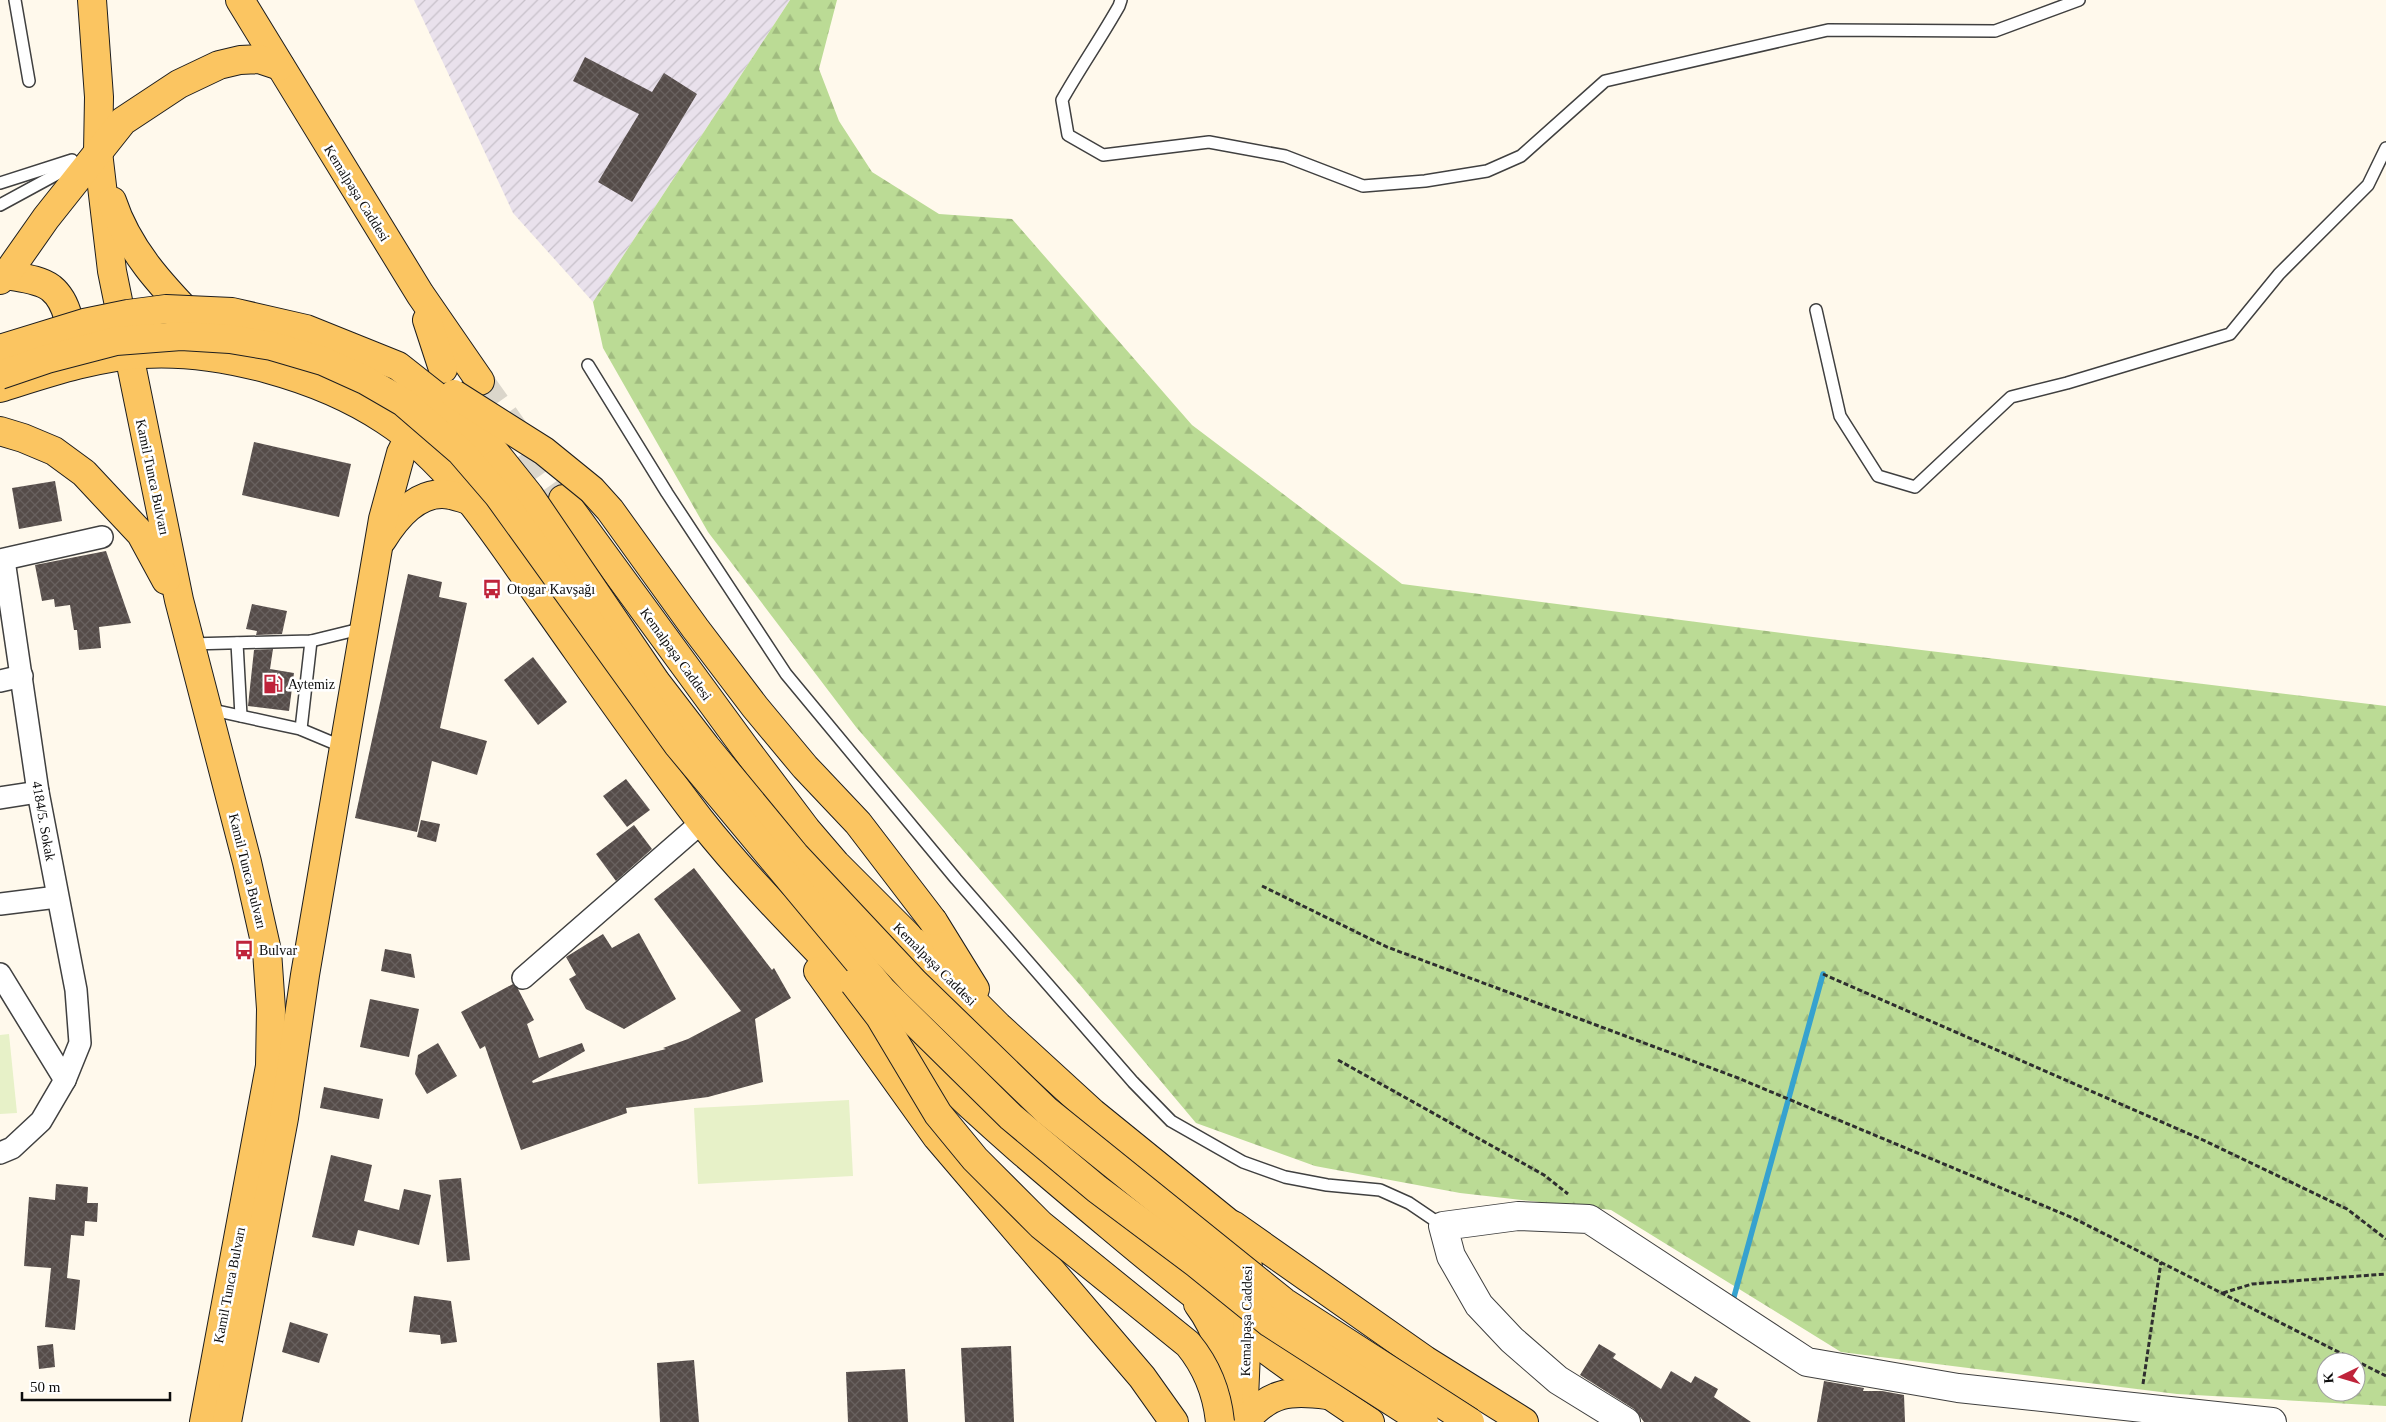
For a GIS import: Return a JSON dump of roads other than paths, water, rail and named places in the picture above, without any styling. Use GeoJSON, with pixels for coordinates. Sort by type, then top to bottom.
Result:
{"type":"FeatureCollection","features":[{"type":"Feature","properties":{"kind":"main road"},"geometry":{"type":"LineString","coordinates":[[92,0],[99,97],[98,152],[112,271],[128,356]]}},
{"type":"Feature","properties":{"kind":"main road","name":"Kemalpaşa Caddesi"},"geometry":{"type":"LineString","coordinates":[[240,0],[420,294],[480,381]]}},
{"type":"Feature","properties":{"kind":"main road"},"geometry":{"type":"LineString","coordinates":[[3,278],[46,218],[123,121],[144,105],[197,74],[219,64],[259,59],[280,66]]}},
{"type":"Feature","properties":{"kind":"main road"},"geometry":{"type":"LineString","coordinates":[[98,152],[118,217],[138,254],[153,274],[210,335],[242,356],[271,371]]}},
{"type":"Feature","properties":{"kind":"main road"},"geometry":{"type":"LineString","coordinates":[[3,278],[36,281],[52,288],[60,300],[70,325],[70,342],[64,358],[54,368],[35,377]]}},
{"type":"Feature","properties":{"kind":"main road"},"geometry":{"type":"LineString","coordinates":[[420,294],[443,369]]}},
{"type":"Feature","properties":{"kind":"main road"},"geometry":{"type":"LineString","coordinates":[[0,349],[84,322],[128,314],[166,309],[232,312],[306,329],[398,366],[446,390],[491,416],[559,462],[592,490],[610,510],[755,707],[805,766],[858,823],[933,921],[998,1026]]}},
{"type":"Feature","properties":{"kind":"main road"},"geometry":{"type":"LineString","coordinates":[[0,375],[47,359],[116,341],[181,336],[230,339],[272,346],[323,361],[365,380],[403,402],[462,452],[498,495],[678,745],[882,990],[1011,1117],[1097,1189],[1197,1264],[1270,1323],[1424,1422]]}},
{"type":"Feature","properties":{"kind":"main road"},"geometry":{"type":"LineString","coordinates":[[0,388],[35,377],[128,356],[170,353],[198,355],[271,371],[311,384],[362,406],[386,420],[412,430],[473,501],[680,792],[702,822],[758,889],[937,1137],[1142,1377],[1174,1422]]}},
{"type":"Feature","properties":{"kind":"main road","name":"Kamil Tunca Bulvarı"},"geometry":{"type":"LineString","coordinates":[[128,356],[179,600],[247,862],[267,951],[271,1009],[270,1066],[204,1422]]}},
{"type":"Feature","properties":{"kind":"main road"},"geometry":{"type":"LineString","coordinates":[[398,366],[455,411],[485,440],[529,495],[656,682],[706,747],[795,855],[914,982],[1047,1111],[1192,1230],[1284,1302],[1470,1422]]}},
{"type":"Feature","properties":{"kind":"main road","name":"Kamil Tunca Bulvarı"},"geometry":{"type":"LineString","coordinates":[[227,1422],[284,1118],[305,974],[388,496],[412,430]]}},
{"type":"Feature","properties":{"kind":"main road"},"geometry":{"type":"LineString","coordinates":[[0,431],[54,451],[84,472],[140,534],[179,600]]}},
{"type":"Feature","properties":{"kind":"main road"},"geometry":{"type":"LineString","coordinates":[[380,544],[399,516],[423,499],[441,494],[473,501]]}},
{"type":"Feature","properties":{"kind":"main road","name":"Kemalpaşa Caddesi"},"geometry":{"type":"LineString","coordinates":[[563,499],[745,748],[806,829],[836,864],[998,1026],[1093,1113],[1236,1229],[1247,1255],[1249,1283],[1243,1422]]}},
{"type":"Feature","properties":{"kind":"main road"},"geometry":{"type":"LineString","coordinates":[[680,792],[677,766],[689,745],[699,739],[723,736],[745,748]]}},
{"type":"Feature","properties":{"kind":"main road"},"geometry":{"type":"LineString","coordinates":[[678,745],[701,788],[722,821],[816,940],[871,1004],[935,1108],[959,1141],[988,1173],[1041,1225],[1188,1344],[1202,1363],[1212,1383],[1220,1422]]}},
{"type":"Feature","properties":{"kind":"main road"},"geometry":{"type":"LineString","coordinates":[[758,889],[929,1066],[1036,1165],[1182,1286],[1247,1337],[1328,1395],[1370,1422]]}},
{"type":"Feature","properties":{"kind":"main road"},"geometry":{"type":"LineString","coordinates":[[1036,1165],[1047,1173],[1059,1176],[1072,1176],[1094,1162],[1100,1150],[1102,1137],[1100,1124],[1093,1113]]}},
{"type":"Feature","properties":{"kind":"main road"},"geometry":{"type":"LineString","coordinates":[[1226,1219],[1425,1360],[1524,1422]]}},
{"type":"Feature","properties":{"kind":"main road"},"geometry":{"type":"LineString","coordinates":[[1182,1286],[1205,1313],[1220,1346],[1227,1377],[1229,1422]]}},
{"type":"Feature","properties":{"kind":"main road"},"geometry":{"type":"LineString","coordinates":[[1243,1422],[1257,1407],[1272,1397],[1293,1393],[1328,1395]]}},
{"type":"Feature","properties":{"kind":"street"},"geometry":{"type":"LineString","coordinates":[[2,560],[102,537]]}},
{"type":"Feature","properties":{"kind":"street","name":"4184/5. Sokak"},"geometry":{"type":"LineString","coordinates":[[0,1153],[12,1148],[41,1121],[65,1080],[80,1043],[76,990],[38,792],[22,676],[2,560]]}},
{"type":"Feature","properties":{"kind":"street"},"geometry":{"type":"LineString","coordinates":[[0,681],[22,676]]}},
{"type":"Feature","properties":{"kind":"street"},"geometry":{"type":"LineString","coordinates":[[0,798],[38,792]]}},
{"type":"Feature","properties":{"kind":"street"},"geometry":{"type":"LineString","coordinates":[[523,978],[702,822]]}},
{"type":"Feature","properties":{"kind":"street"},"geometry":{"type":"LineString","coordinates":[[0,904],[57,897]]}},
{"type":"Feature","properties":{"kind":"street"},"geometry":{"type":"LineString","coordinates":[[0,974],[65,1080]]}},
{"type":"Feature","properties":{"kind":"street"},"geometry":{"type":"LineString","coordinates":[[1626,1422],[1558,1380],[1512,1340],[1479,1305],[1450,1256],[1443,1226],[1518,1216],[1589,1219],[1806,1362],[1958,1388],[2272,1422]]}},
{"type":"Feature","properties":{"kind":"lane"},"geometry":{"type":"LineString","coordinates":[[15,0],[29,81]]}},
{"type":"Feature","properties":{"kind":"lane"},"geometry":{"type":"LineString","coordinates":[[1121,0],[1120,6],[1097,46],[1080,68],[1062,100],[1068,135],[1104,155],[1209,142],[1285,156],[1362,186],[1425,181],[1487,171],[1520,156],[1605,81],[1828,30],[1996,30],[2079,0]]}},
{"type":"Feature","properties":{"kind":"lane"},"geometry":{"type":"LineString","coordinates":[[1816,310],[1840,416],[1878,476],[1915,487],[2011,397],[2068,383],[2230,334],[2279,274],[2368,184],[2386,148]]}},
{"type":"Feature","properties":{"kind":"lane"},"geometry":{"type":"LineString","coordinates":[[0,183],[98,152]]}},
{"type":"Feature","properties":{"kind":"lane"},"geometry":{"type":"LineString","coordinates":[[0,205],[98,152]]}},
{"type":"Feature","properties":{"kind":"lane"},"geometry":{"type":"LineString","coordinates":[[588,365],[667,494],[786,674],[956,879],[1133,1082],[1171,1121],[1243,1162],[1294,1178],[1327,1185],[1380,1190],[1409,1203],[1443,1226]]}},
{"type":"Feature","properties":{"kind":"lane"},"geometry":{"type":"LineString","coordinates":[[190,644],[311,641],[364,628]]}},
{"type":"Feature","properties":{"kind":"lane"},"geometry":{"type":"LineString","coordinates":[[301,729],[311,641]]}},
{"type":"Feature","properties":{"kind":"lane"},"geometry":{"type":"LineString","coordinates":[[238,643],[240,716]]}},
{"type":"Feature","properties":{"kind":"lane"},"geometry":{"type":"LineString","coordinates":[[207,709],[301,729],[343,747]]}},
{"type":"Feature","properties":{"kind":"waterway"},"geometry":{"type":"LineString","coordinates":[[1732,1304],[1823,974]]}},
{"type":"Feature","properties":{"kind":"tunnel"},"geometry":{"type":"LineString","coordinates":[[480,381],[563,499]]}},
{"type":"Feature","properties":{"kind":"place","name":"Otogar Kavşağı"},"geometry":{"type":"Point","coordinates":[492,589]}},
{"type":"Feature","properties":{"kind":"place","name":"Aytemiz"},"geometry":{"type":"Point","coordinates":[273,684]}},
{"type":"Feature","properties":{"kind":"place","name":"Bulvar"},"geometry":{"type":"Point","coordinates":[244,950]}}]}
